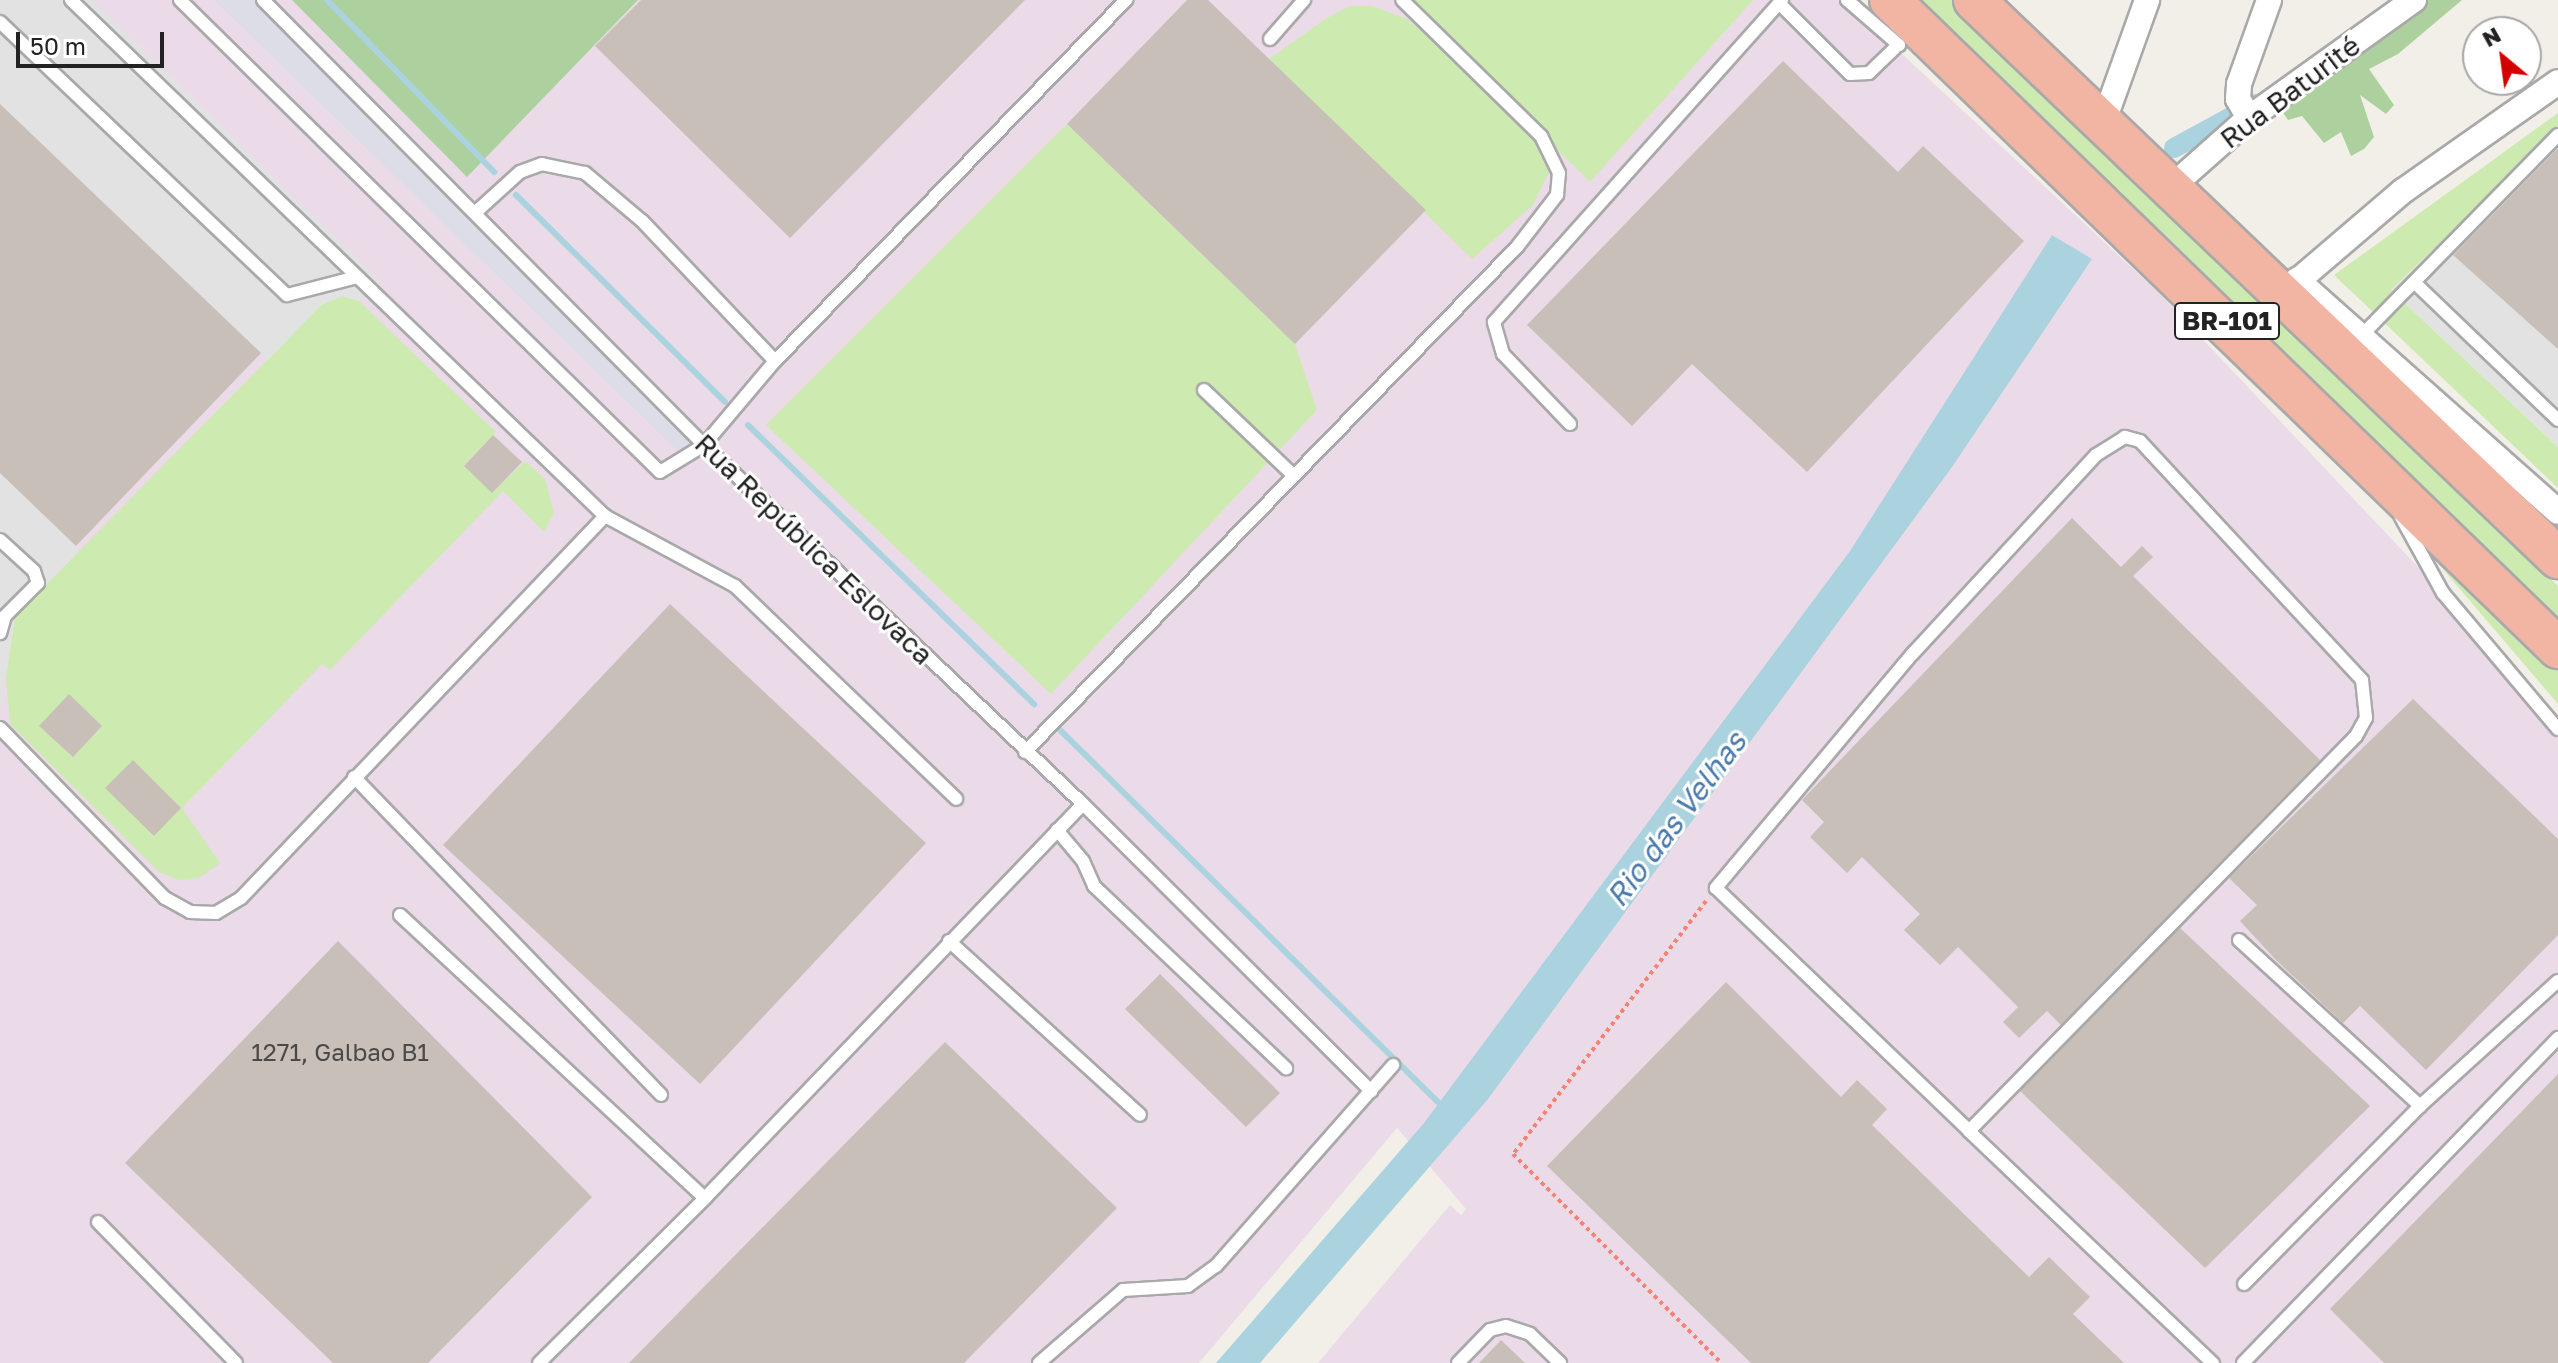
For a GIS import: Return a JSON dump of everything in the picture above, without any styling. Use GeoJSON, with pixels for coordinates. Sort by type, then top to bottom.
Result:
{"type":"FeatureCollection","features":[{"type":"Feature","properties":{"kind":"highway","name":"BR-101"},"geometry":{"type":"LineString","coordinates":[[1890,0],[1907,38],[2380,474],[2558,648]]}},
{"type":"Feature","properties":{"kind":"highway","name":"BR-101"},"geometry":{"type":"LineString","coordinates":[[1993,8],[2102,126],[2169,189],[2289,288],[2558,558]]}},
{"type":"Feature","properties":{"kind":"street"},"geometry":{"type":"LineString","coordinates":[[2102,126],[2147,0]]}},
{"type":"Feature","properties":{"kind":"street"},"geometry":{"type":"LineString","coordinates":[[2245,112],[2239,84],[2269,0]]}},
{"type":"Feature","properties":{"kind":"street","name":"Rua Baturité"},"geometry":{"type":"LineString","coordinates":[[2169,189],[2245,112],[2414,0]]}},
{"type":"Feature","properties":{"kind":"street"},"geometry":{"type":"LineString","coordinates":[[2558,82],[2413,183],[2289,288],[2362,335],[2558,512]]}},
{"type":"Feature","properties":{"kind":"lane"},"geometry":{"type":"LineString","coordinates":[[71,0],[605,516],[735,586],[956,799]]}},
{"type":"Feature","properties":{"kind":"lane"},"geometry":{"type":"LineString","coordinates":[[180,0],[660,472],[704,445],[775,361],[1126,0]]}},
{"type":"Feature","properties":{"kind":"lane","name":"Rua República Eslovaca"},"geometry":{"type":"LineString","coordinates":[[263,0],[477,211],[704,445],[1083,804],[1371,1091]]}},
{"type":"Feature","properties":{"kind":"lane"},"geometry":{"type":"LineString","coordinates":[[1270,39],[1304,0]]}},
{"type":"Feature","properties":{"kind":"lane"},"geometry":{"type":"LineString","coordinates":[[1025,752],[1545,216],[1560,186],[1553,155],[1541,136],[1402,0]]}},
{"type":"Feature","properties":{"kind":"lane"},"geometry":{"type":"LineString","coordinates":[[1570,424],[1503,354],[1494,322],[1781,2],[1850,74],[1869,73],[1907,38],[1847,0]]}},
{"type":"Feature","properties":{"kind":"lane"},"geometry":{"type":"LineString","coordinates":[[0,22],[287,295],[357,277]]}},
{"type":"Feature","properties":{"kind":"lane"},"geometry":{"type":"LineString","coordinates":[[2362,335],[2558,135]]}},
{"type":"Feature","properties":{"kind":"lane"},"geometry":{"type":"LineString","coordinates":[[477,211],[520,172],[542,164],[585,173],[642,221],[775,361]]}},
{"type":"Feature","properties":{"kind":"lane"},"geometry":{"type":"LineString","coordinates":[[2415,283],[2558,420]]}},
{"type":"Feature","properties":{"kind":"lane"},"geometry":{"type":"LineString","coordinates":[[1204,390],[1292,474]]}},
{"type":"Feature","properties":{"kind":"lane"},"geometry":{"type":"LineString","coordinates":[[1969,1131],[2356,736],[2366,718],[2362,680],[2140,441],[2111,441],[2096,455],[1913,653],[1716,888],[1969,1131],[2213,1363]]}},
{"type":"Feature","properties":{"kind":"lane"},"geometry":{"type":"LineString","coordinates":[[2380,474],[2443,593],[2558,729]]}},
{"type":"Feature","properties":{"kind":"lane"},"geometry":{"type":"LineString","coordinates":[[2,732],[165,898],[198,914],[216,913],[241,898],[605,516]]}},
{"type":"Feature","properties":{"kind":"lane"},"geometry":{"type":"LineString","coordinates":[[0,540],[34,571],[38,583],[5,616],[0,633]]}},
{"type":"Feature","properties":{"kind":"lane"},"geometry":{"type":"LineString","coordinates":[[354,777],[661,1095]]}},
{"type":"Feature","properties":{"kind":"lane"},"geometry":{"type":"LineString","coordinates":[[539,1363],[705,1198],[1083,804]]}},
{"type":"Feature","properties":{"kind":"lane"},"geometry":{"type":"LineString","coordinates":[[1057,830],[1083,861],[1094,886],[1286,1068]]}},
{"type":"Feature","properties":{"kind":"lane"},"geometry":{"type":"LineString","coordinates":[[400,915],[705,1198]]}},
{"type":"Feature","properties":{"kind":"lane"},"geometry":{"type":"LineString","coordinates":[[2239,940],[2420,1106]]}},
{"type":"Feature","properties":{"kind":"lane"},"geometry":{"type":"LineString","coordinates":[[949,941],[1140,1115]]}},
{"type":"Feature","properties":{"kind":"lane"},"geometry":{"type":"LineString","coordinates":[[2244,1284],[2420,1106],[2558,981]]}},
{"type":"Feature","properties":{"kind":"lane"},"geometry":{"type":"LineString","coordinates":[[2243,1363],[2558,1038]]}},
{"type":"Feature","properties":{"kind":"lane"},"geometry":{"type":"LineString","coordinates":[[1039,1363],[1123,1290],[1188,1286],[1216,1266],[1393,1065]]}},
{"type":"Feature","properties":{"kind":"lane"},"geometry":{"type":"LineString","coordinates":[[98,1222],[236,1363]]}},
{"type":"Feature","properties":{"kind":"lane"},"geometry":{"type":"LineString","coordinates":[[1458,1363],[1490,1330],[1506,1326],[1530,1334],[1560,1363]]}},
{"type":"Feature","properties":{"kind":"path"},"geometry":{"type":"LineString","coordinates":[[1716,888],[1513,1154],[1721,1363]]}},
{"type":"Feature","properties":{"kind":"shaded area"},"geometry":{"type":"Polygon","coordinates":[[[0,0],[1844,0],[2159,293],[2558,715],[2558,1363],[1318,1363],[1450,1205],[1461,1215],[1466,1209],[1397,1128],[1199,1363],[0,1363],[0,0]]]}},
{"type":"Feature","properties":{"kind":"shaded area"},"geometry":{"type":"Polygon","coordinates":[[[0,0],[92,0],[380,280],[359,301],[342,296],[321,305],[268,360],[0,104],[0,0]]]}},
{"type":"Feature","properties":{"kind":"shaded area"},"geometry":{"type":"Polygon","coordinates":[[[214,0],[259,0],[693,434],[688,461],[214,0]]]}},
{"type":"Feature","properties":{"kind":"shaded area"},"geometry":{"type":"Polygon","coordinates":[[[2444,241],[2558,346],[2558,447],[2391,290],[2444,241]]]}},
{"type":"Feature","properties":{"kind":"shaded area"},"geometry":{"type":"Polygon","coordinates":[[[0,473],[80,550],[15,616],[0,715],[0,473]]]}},
{"type":"Feature","properties":{"kind":"green space"},"geometry":{"type":"Polygon","coordinates":[[[292,0],[638,0],[467,177],[292,0]]]}},
{"type":"Feature","properties":{"kind":"green space"},"geometry":{"type":"Polygon","coordinates":[[[1402,0],[1753,0],[1590,182],[1543,136],[1549,172],[1533,205],[1472,259],[1269,59],[1325,19],[1350,6],[1372,6],[1407,19],[1527,121],[1402,0]]]}},
{"type":"Feature","properties":{"kind":"green space"},"geometry":{"type":"Polygon","coordinates":[[[1911,0],[1958,0],[2558,586],[2558,623],[1911,0]]]}},
{"type":"Feature","properties":{"kind":"green space"},"geometry":{"type":"Polygon","coordinates":[[[2427,0],[2462,0],[2398,54],[2369,69],[2394,105],[2386,114],[2360,95],[2374,137],[2364,149],[2351,156],[2341,132],[2324,143],[2302,116],[2288,120],[2278,105],[2427,0]]]}},
{"type":"Feature","properties":{"kind":"green space"},"geometry":{"type":"Polygon","coordinates":[[[2558,113],[2558,130],[2391,290],[2558,447],[2558,488],[2334,275],[2558,113]]]}},
{"type":"Feature","properties":{"kind":"green space"},"geometry":{"type":"Polygon","coordinates":[[[1067,124],[1295,344],[1317,410],[1051,694],[766,425],[1067,124]]]}},
{"type":"Feature","properties":{"kind":"green space"},"geometry":{"type":"Polygon","coordinates":[[[342,296],[359,301],[496,432],[464,465],[492,493],[525,461],[545,479],[554,513],[544,532],[503,491],[330,670],[322,664],[182,808],[220,863],[199,878],[178,880],[159,872],[10,724],[6,678],[15,616],[321,305],[342,296]]]}},
{"type":"Feature","properties":{"kind":"green space"},"geometry":{"type":"Polygon","coordinates":[[[2401,499],[2558,653],[2558,704],[2435,560],[2401,499]]]}},
{"type":"Feature","properties":{"kind":"water"},"geometry":{"type":"Polygon","coordinates":[[[2052,235],[2092,259],[1952,467],[1488,1099],[1260,1363],[1216,1363],[1424,1123],[1850,551],[2052,235]]]}},
{"type":"Feature","properties":{"kind":"building"},"geometry":{"type":"Polygon","coordinates":[[[641,0],[1025,0],[790,238],[595,46],[641,0]]]}},
{"type":"Feature","properties":{"kind":"building"},"geometry":{"type":"Polygon","coordinates":[[[1187,0],[1208,0],[1426,210],[1295,344],[1067,124],[1187,0]]]}},
{"type":"Feature","properties":{"kind":"building"},"geometry":{"type":"Polygon","coordinates":[[[1783,61],[1898,172],[1923,146],[2024,241],[1807,472],[1692,364],[1632,426],[1527,325],[1783,61]]]}},
{"type":"Feature","properties":{"kind":"building"},"geometry":{"type":"Polygon","coordinates":[[[0,104],[261,353],[76,546],[0,473],[0,104]]]}},
{"type":"Feature","properties":{"kind":"building"},"geometry":{"type":"Polygon","coordinates":[[[2558,148],[2558,349],[2453,255],[2558,148]]]}},
{"type":"Feature","properties":{"kind":"building"},"geometry":{"type":"Polygon","coordinates":[[[493,435],[522,462],[492,493],[464,466],[493,435]]]}},
{"type":"Feature","properties":{"kind":"building"},"geometry":{"type":"Polygon","coordinates":[[[2072,518],[2121,567],[2142,546],[2153,557],[2133,576],[2320,760],[2061,1025],[2047,1011],[2019,1038],[2003,1022],[2018,1007],[1958,947],[1940,965],[1904,930],[1920,914],[1862,857],[1847,873],[1810,837],[1824,822],[1802,800],[2072,518]]]}},
{"type":"Feature","properties":{"kind":"building"},"geometry":{"type":"Polygon","coordinates":[[[670,604],[926,843],[700,1084],[443,845],[670,604]]]}},
{"type":"Feature","properties":{"kind":"building"},"geometry":{"type":"Polygon","coordinates":[[[69,694],[102,726],[73,757],[39,726],[69,694]]]}},
{"type":"Feature","properties":{"kind":"building"},"geometry":{"type":"Polygon","coordinates":[[[2413,699],[2558,839],[2558,935],[2426,1070],[2360,1006],[2343,1023],[2276,960],[2240,921],[2257,905],[2229,878],[2413,699]]]}},
{"type":"Feature","properties":{"kind":"building"},"geometry":{"type":"Polygon","coordinates":[[[133,760],[181,808],[154,836],[105,788],[133,760]]]}},
{"type":"Feature","properties":{"kind":"building"},"geometry":{"type":"Polygon","coordinates":[[[2180,928],[2370,1106],[2205,1268],[2020,1091],[2180,928]]]}},
{"type":"Feature","properties":{"kind":"building"},"geometry":{"type":"Polygon","coordinates":[[[338,941],[592,1197],[428,1363],[333,1363],[125,1163],[338,941]]]}},
{"type":"Feature","properties":{"kind":"building"},"geometry":{"type":"Polygon","coordinates":[[[1160,974],[1280,1093],[1246,1127],[1125,1009],[1160,974]]]}},
{"type":"Feature","properties":{"kind":"building"},"geometry":{"type":"Polygon","coordinates":[[[1726,982],[1841,1097],[1857,1080],[1887,1109],[1872,1125],[2029,1277],[2049,1257],[2090,1297],[2073,1314],[2124,1363],[1751,1363],[1547,1166],[1726,982]]]}},
{"type":"Feature","properties":{"kind":"building"},"geometry":{"type":"Polygon","coordinates":[[[945,1042],[1117,1208],[964,1363],[629,1363],[945,1042]]]}},
{"type":"Feature","properties":{"kind":"building"},"geometry":{"type":"Polygon","coordinates":[[[2558,1074],[2558,1363],[2384,1363],[2330,1309],[2558,1074]]]}},
{"type":"Feature","properties":{"kind":"building"},"geometry":{"type":"Polygon","coordinates":[[[1501,1340],[1525,1363],[1479,1363],[1501,1340]]]}},
{"type":"Feature","properties":{"kind":"waterway"},"geometry":{"type":"LineString","coordinates":[[327,0],[494,172]]}},
{"type":"Feature","properties":{"kind":"waterway","name":"Rio das Velhas"},"geometry":{"type":"LineString","coordinates":[[2174,148],[2255,104]]}},
{"type":"Feature","properties":{"kind":"waterway"},"geometry":{"type":"LineString","coordinates":[[516,195],[725,402]]}},
{"type":"Feature","properties":{"kind":"waterway"},"geometry":{"type":"LineString","coordinates":[[748,425],[1034,704]]}},
{"type":"Feature","properties":{"kind":"waterway"},"geometry":{"type":"LineString","coordinates":[[1057,727],[1442,1106]]}}]}
